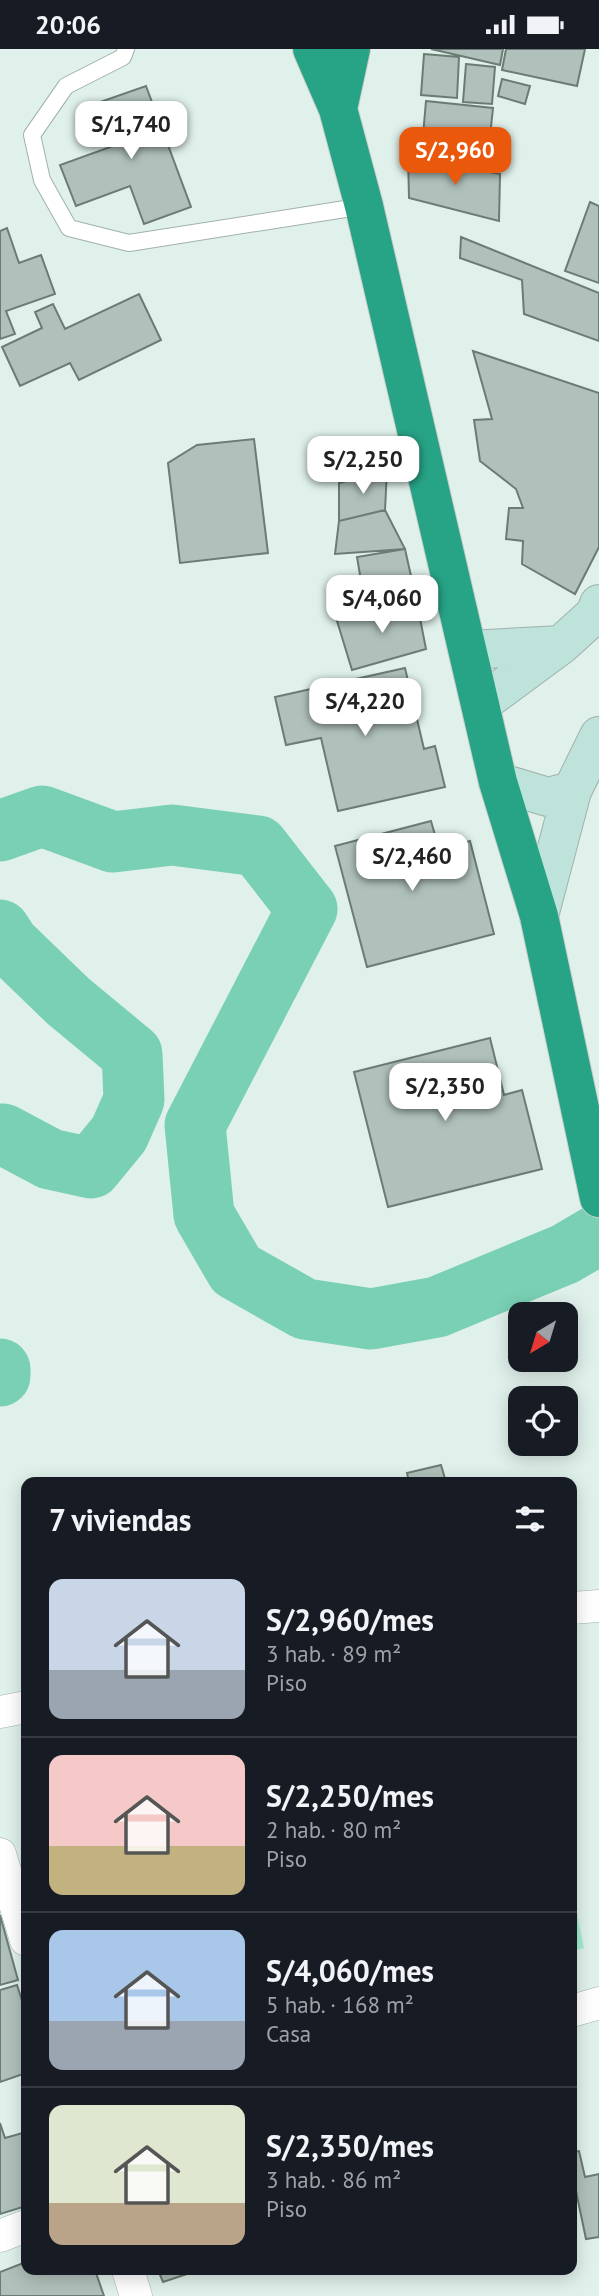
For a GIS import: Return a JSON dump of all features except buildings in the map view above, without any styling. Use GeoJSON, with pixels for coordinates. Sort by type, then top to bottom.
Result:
{"type":"FeatureCollection","features":[{"type":"Feature","properties":{"kind":"highway"},"geometry":{"type":"LineString","coordinates":[[312,49],[338,109],[365,206],[498,782],[539,916],[597,1191]]}},
{"type":"Feature","properties":{"kind":"highway"},"geometry":{"type":"LineString","coordinates":[[338,109],[351,49]]}},
{"type":"Feature","properties":{"kind":"street"},"geometry":{"type":"LineString","coordinates":[[481,704],[561,645],[595,614],[599,604]]}},
{"type":"Feature","properties":{"kind":"street"},"geometry":{"type":"LineString","coordinates":[[468,649],[561,645]]}},
{"type":"Feature","properties":{"kind":"street"},"geometry":{"type":"LineString","coordinates":[[539,916],[572,791],[599,736]]}},
{"type":"Feature","properties":{"kind":"street"},"geometry":{"type":"LineString","coordinates":[[498,782],[548,797],[572,791]]}},
{"type":"Feature","properties":{"kind":"street"},"geometry":{"type":"LineString","coordinates":[[577,1608],[599,1606]]}},
{"type":"Feature","properties":{"kind":"street"},"geometry":{"type":"LineString","coordinates":[[0,1712],[21,1708]]}},
{"type":"Feature","properties":{"kind":"street"},"geometry":{"type":"LineString","coordinates":[[0,1854],[21,1923]]}},
{"type":"Feature","properties":{"kind":"street"},"geometry":{"type":"LineString","coordinates":[[577,2010],[599,2003]]}},
{"type":"Feature","properties":{"kind":"street"},"geometry":{"type":"LineString","coordinates":[[0,2236],[21,2229]]}},
{"type":"Feature","properties":{"kind":"street"},"geometry":{"type":"LineString","coordinates":[[130,2275],[136,2296]]}},
{"type":"Feature","properties":{"kind":"lane"},"geometry":{"type":"LineString","coordinates":[[126,49],[123,57],[66,86],[32,135],[42,180],[69,228],[129,243],[365,206]]}},
{"type":"Feature","properties":{"kind":"green space"},"geometry":{"type":"Polygon","coordinates":[[[577,1914],[584,1948],[577,1950],[577,1914]]]}},
{"type":"Feature","properties":{"kind":"waterway"},"geometry":{"type":"LineString","coordinates":[[0,831],[42,816],[113,842],[172,835],[258,846],[307,909],[195,1125],[204,1215],[236,1270],[305,1309],[371,1319],[437,1307],[565,1254],[599,1234]]}},
{"type":"Feature","properties":{"kind":"waterway"},"geometry":{"type":"LineString","coordinates":[[0,930],[9,944],[68,1001],[132,1054],[134,1100],[119,1134],[91,1168],[50,1159],[3,1134],[0,1135]]}},
{"type":"Feature","properties":{"kind":"waterway"},"geometry":{"type":"LineString","coordinates":[[0,1369],[0,1376]]}}]}
